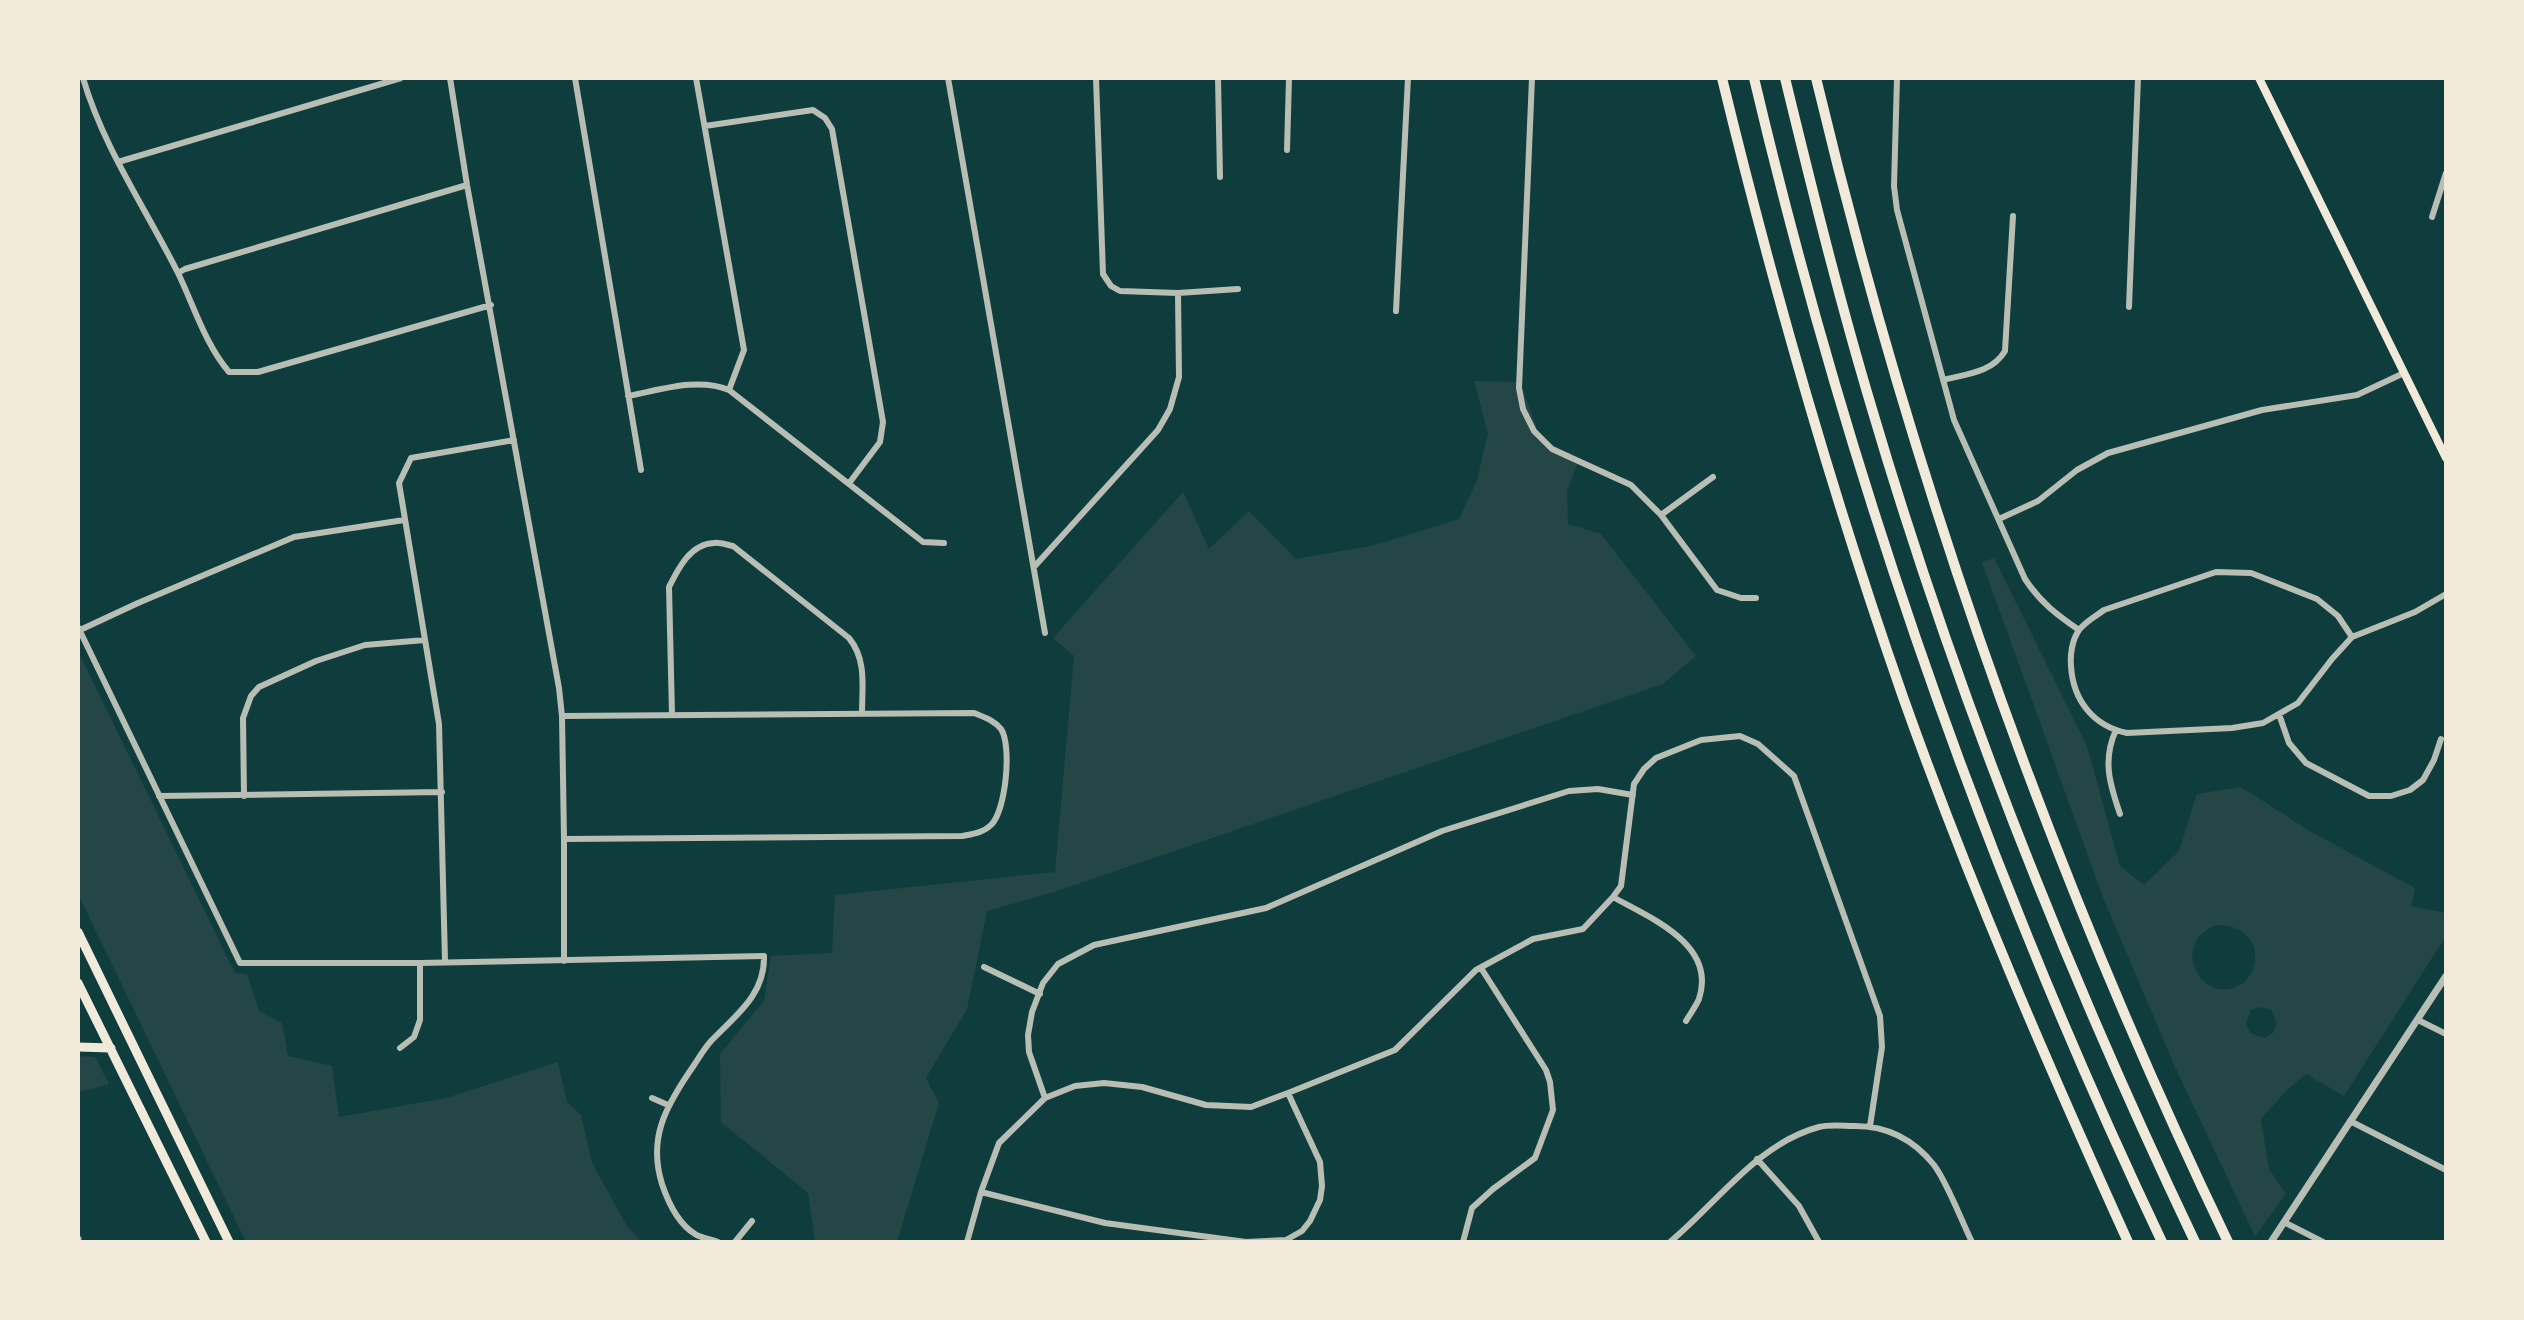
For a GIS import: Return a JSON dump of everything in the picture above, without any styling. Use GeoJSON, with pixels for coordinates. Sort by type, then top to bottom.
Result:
{"type":"FeatureCollection","features":[{"type":"Feature","properties":{"kind":"highway"},"geometry":{"type":"LineString","coordinates":[[1722,78],[1764,246],[1816,430],[1904,699],[2035,1034],[2128,1242]]}},
{"type":"Feature","properties":{"kind":"highway"},"geometry":{"type":"LineString","coordinates":[[1754,78],[1843,415],[1934,693],[2016,909],[2104,1117],[2162,1242]]}},
{"type":"Feature","properties":{"kind":"highway"},"geometry":{"type":"LineString","coordinates":[[1785,78],[1819,220],[1872,408],[1963,685],[2008,809],[2079,984],[2195,1242]]}},
{"type":"Feature","properties":{"kind":"highway"},"geometry":{"type":"LineString","coordinates":[[1816,78],[1901,399],[1997,690],[2042,812],[2118,1000],[2228,1242]]}},
{"type":"Feature","properties":{"kind":"highway"},"geometry":{"type":"LineString","coordinates":[[78,932],[229,1242]]}},
{"type":"Feature","properties":{"kind":"highway"},"geometry":{"type":"LineString","coordinates":[[78,983],[206,1242]]}},
{"type":"Feature","properties":{"kind":"highway"},"geometry":{"type":"LineString","coordinates":[[78,1047],[111,1048]]}},
{"type":"Feature","properties":{"kind":"main road"},"geometry":{"type":"LineString","coordinates":[[2259,78],[2446,458]]}},
{"type":"Feature","properties":{"kind":"street"},"geometry":{"type":"LineString","coordinates":[[83,78],[89,101],[118,162],[178,273],[217,357],[229,372],[258,372],[491,305]]}},
{"type":"Feature","properties":{"kind":"street"},"geometry":{"type":"LineString","coordinates":[[118,162],[401,78]]}},
{"type":"Feature","properties":{"kind":"street"},"geometry":{"type":"LineString","coordinates":[[450,78],[562,716],[564,961]]}},
{"type":"Feature","properties":{"kind":"street"},"geometry":{"type":"LineString","coordinates":[[575,78],[641,470]]}},
{"type":"Feature","properties":{"kind":"street"},"geometry":{"type":"LineString","coordinates":[[696,78],[744,350],[729,390]]}},
{"type":"Feature","properties":{"kind":"street"},"geometry":{"type":"LineString","coordinates":[[948,78],[1045,633]]}},
{"type":"Feature","properties":{"kind":"street"},"geometry":{"type":"LineString","coordinates":[[1096,78],[1103,274],[1111,286],[1120,291],[1178,293],[1238,289]]}},
{"type":"Feature","properties":{"kind":"street"},"geometry":{"type":"LineString","coordinates":[[1218,78],[1220,177]]}},
{"type":"Feature","properties":{"kind":"street"},"geometry":{"type":"LineString","coordinates":[[1287,150],[1289,78]]}},
{"type":"Feature","properties":{"kind":"street"},"geometry":{"type":"LineString","coordinates":[[1396,311],[1408,78]]}},
{"type":"Feature","properties":{"kind":"street"},"geometry":{"type":"LineString","coordinates":[[1532,78],[1519,388],[1523,409],[1534,431],[1552,449],[1631,485],[1661,515],[1717,590],[1741,598],[1756,598]]}},
{"type":"Feature","properties":{"kind":"street"},"geometry":{"type":"LineString","coordinates":[[1897,78],[1894,186],[1897,210],[1954,420],[2025,579],[2049,610],[2079,630]]}},
{"type":"Feature","properties":{"kind":"street"},"geometry":{"type":"LineString","coordinates":[[2129,307],[2138,78]]}},
{"type":"Feature","properties":{"kind":"street"},"geometry":{"type":"LineString","coordinates":[[705,126],[813,110],[825,118],[832,129],[883,422],[880,442],[850,482]]}},
{"type":"Feature","properties":{"kind":"street"},"geometry":{"type":"LineString","coordinates":[[2432,217],[2446,173]]}},
{"type":"Feature","properties":{"kind":"street"},"geometry":{"type":"LineString","coordinates":[[178,273],[467,185]]}},
{"type":"Feature","properties":{"kind":"street"},"geometry":{"type":"LineString","coordinates":[[1943,380],[1984,370],[1999,361],[2005,351],[2013,216]]}},
{"type":"Feature","properties":{"kind":"street"},"geometry":{"type":"LineString","coordinates":[[1034,567],[1158,430],[1170,409],[1179,377],[1178,293]]}},
{"type":"Feature","properties":{"kind":"street"},"geometry":{"type":"LineString","coordinates":[[1999,519],[2038,501],[2077,470],[2108,453],[2262,410],[2357,395],[2404,373]]}},
{"type":"Feature","properties":{"kind":"street"},"geometry":{"type":"LineString","coordinates":[[628,396],[688,385],[715,384],[729,390],[923,542],[944,543]]}},
{"type":"Feature","properties":{"kind":"street"},"geometry":{"type":"LineString","coordinates":[[445,961],[439,724],[399,483],[411,458],[514,440]]}},
{"type":"Feature","properties":{"kind":"street"},"geometry":{"type":"LineString","coordinates":[[1661,515],[1713,477]]}},
{"type":"Feature","properties":{"kind":"street"},"geometry":{"type":"LineString","coordinates":[[404,520],[294,537],[79,629],[240,963],[420,963],[764,956],[764,967],[755,995],[709,1044],[668,1105],[659,1130],[657,1167],[669,1206],[694,1233],[718,1242]]}},
{"type":"Feature","properties":{"kind":"street"},"geometry":{"type":"LineString","coordinates":[[672,715],[669,587],[694,549],[714,543],[733,546],[849,638],[858,649],[862,664],[862,714]]}},
{"type":"Feature","properties":{"kind":"street"},"geometry":{"type":"LineString","coordinates":[[2352,637],[2338,616],[2317,599],[2251,573],[2216,572],[2104,610],[2079,630],[2070,656],[2072,684],[2080,701],[2093,716],[2127,733],[2232,728],[2263,723],[2298,703],[2352,637],[2415,612],[2446,594]]}},
{"type":"Feature","properties":{"kind":"street"},"geometry":{"type":"LineString","coordinates":[[244,796],[243,718],[251,696],[259,687],[316,661],[365,645],[425,640]]}},
{"type":"Feature","properties":{"kind":"street"},"geometry":{"type":"LineString","coordinates":[[562,716],[974,713],[989,718],[1001,730],[1007,744],[1000,810],[993,825],[979,833],[962,836],[564,839]]}},
{"type":"Feature","properties":{"kind":"street"},"geometry":{"type":"LineString","coordinates":[[2279,714],[2289,743],[2306,763],[2369,796],[2391,796],[2410,790],[2423,780],[2441,739]]}},
{"type":"Feature","properties":{"kind":"street"},"geometry":{"type":"LineString","coordinates":[[2116,730],[2107,759],[2109,783],[2120,814]]}},
{"type":"Feature","properties":{"kind":"street"},"geometry":{"type":"LineString","coordinates":[[967,1242],[999,1143],[1045,1098],[1075,1086],[1104,1083],[1142,1087],[1206,1105],[1251,1107],[1395,1050],[1481,968],[1533,939],[1583,929],[1621,886],[1638,778],[1651,762],[1701,740],[1740,736],[1758,744],[1794,776],[1880,1016],[1882,1047],[1870,1126]]}},
{"type":"Feature","properties":{"kind":"street"},"geometry":{"type":"LineString","coordinates":[[1045,1098],[1029,1052],[1032,1012],[1043,983],[1058,964],[1094,945],[1266,908],[1442,831],[1569,791],[1598,789],[1633,795]]}},
{"type":"Feature","properties":{"kind":"street"},"geometry":{"type":"LineString","coordinates":[[159,796],[442,792]]}},
{"type":"Feature","properties":{"kind":"street"},"geometry":{"type":"LineString","coordinates":[[1613,897],[1678,933],[1692,952],[1701,972],[1699,998],[1686,1021]]}},
{"type":"Feature","properties":{"kind":"street"},"geometry":{"type":"LineString","coordinates":[[400,1048],[414,1037],[420,1020],[420,963]]}},
{"type":"Feature","properties":{"kind":"street"},"geometry":{"type":"LineString","coordinates":[[984,967],[1040,994]]}},
{"type":"Feature","properties":{"kind":"street"},"geometry":{"type":"LineString","coordinates":[[1463,1242],[1472,1208],[1535,1158],[1553,1110],[1546,1070],[1481,968]]}},
{"type":"Feature","properties":{"kind":"street"},"geometry":{"type":"LineString","coordinates":[[2271,1241],[2446,976]]}},
{"type":"Feature","properties":{"kind":"street"},"geometry":{"type":"LineString","coordinates":[[2418,1020],[2446,1034]]}},
{"type":"Feature","properties":{"kind":"street"},"geometry":{"type":"LineString","coordinates":[[981,1192],[1105,1223],[1246,1242],[1286,1240],[1302,1231],[1310,1221],[1320,1200],[1322,1186],[1320,1162],[1288,1093]]}},
{"type":"Feature","properties":{"kind":"street"},"geometry":{"type":"LineString","coordinates":[[652,1098],[668,1105]]}},
{"type":"Feature","properties":{"kind":"street"},"geometry":{"type":"LineString","coordinates":[[2350,1121],[2446,1170]]}},
{"type":"Feature","properties":{"kind":"street"},"geometry":{"type":"LineString","coordinates":[[1670,1242],[1757,1159],[1787,1137],[1822,1125],[1870,1126],[1906,1137],[1935,1166],[1972,1242]]}},
{"type":"Feature","properties":{"kind":"street"},"geometry":{"type":"LineString","coordinates":[[1757,1159],[1799,1206],[1819,1242]]}},
{"type":"Feature","properties":{"kind":"street"},"geometry":{"type":"LineString","coordinates":[[735,1242],[752,1221]]}},
{"type":"Feature","properties":{"kind":"street"},"geometry":{"type":"LineString","coordinates":[[2284,1222],[2323,1242]]}},
{"type":"Feature","properties":{"kind":"shaded area"},"geometry":{"type":"Polygon","coordinates":[[[1474,381],[1520,382],[1540,437],[1579,460],[1567,491],[1568,524],[1601,534],[1696,656],[1663,684],[1057,891],[987,911],[967,1009],[926,1078],[939,1103],[897,1242],[815,1242],[808,1193],[721,1122],[720,1054],[764,1001],[771,956],[832,953],[835,895],[1055,872],[1074,656],[1053,638],[1183,492],[1209,549],[1249,511],[1296,559],[1375,545],[1459,519],[1477,480],[1488,434],[1474,381]]]}},
{"type":"Feature","properties":{"kind":"shaded area"},"geometry":{"type":"Polygon","coordinates":[[[1994,558],[2087,746],[2120,866],[2144,885],[2179,851],[2197,794],[2241,787],[2313,833],[2415,888],[2411,906],[2446,913],[2446,936],[2344,1096],[2306,1074],[2261,1119],[2269,1169],[2286,1194],[2255,1236],[2175,1067],[2104,900],[1982,562],[1994,558]],[[2216,925],[2201,935],[2194,947],[2193,960],[2196,972],[2205,982],[2216,988],[2229,989],[2243,983],[2249,976],[2255,953],[2245,934],[2232,927],[2216,925]],[[2261,1007],[2251,1010],[2246,1024],[2250,1033],[2264,1038],[2273,1033],[2277,1023],[2271,1010],[2261,1007]]]}},
{"type":"Feature","properties":{"kind":"shaded area"},"geometry":{"type":"Polygon","coordinates":[[[78,651],[235,973],[247,974],[259,1011],[282,1023],[288,1056],[332,1066],[339,1117],[446,1098],[558,1062],[567,1102],[581,1115],[592,1163],[627,1226],[642,1242],[246,1242],[78,894],[78,651]]]}},
{"type":"Feature","properties":{"kind":"shaded area"},"geometry":{"type":"Polygon","coordinates":[[[78,1056],[95,1057],[109,1084],[78,1092],[78,1056]]]}}]}
